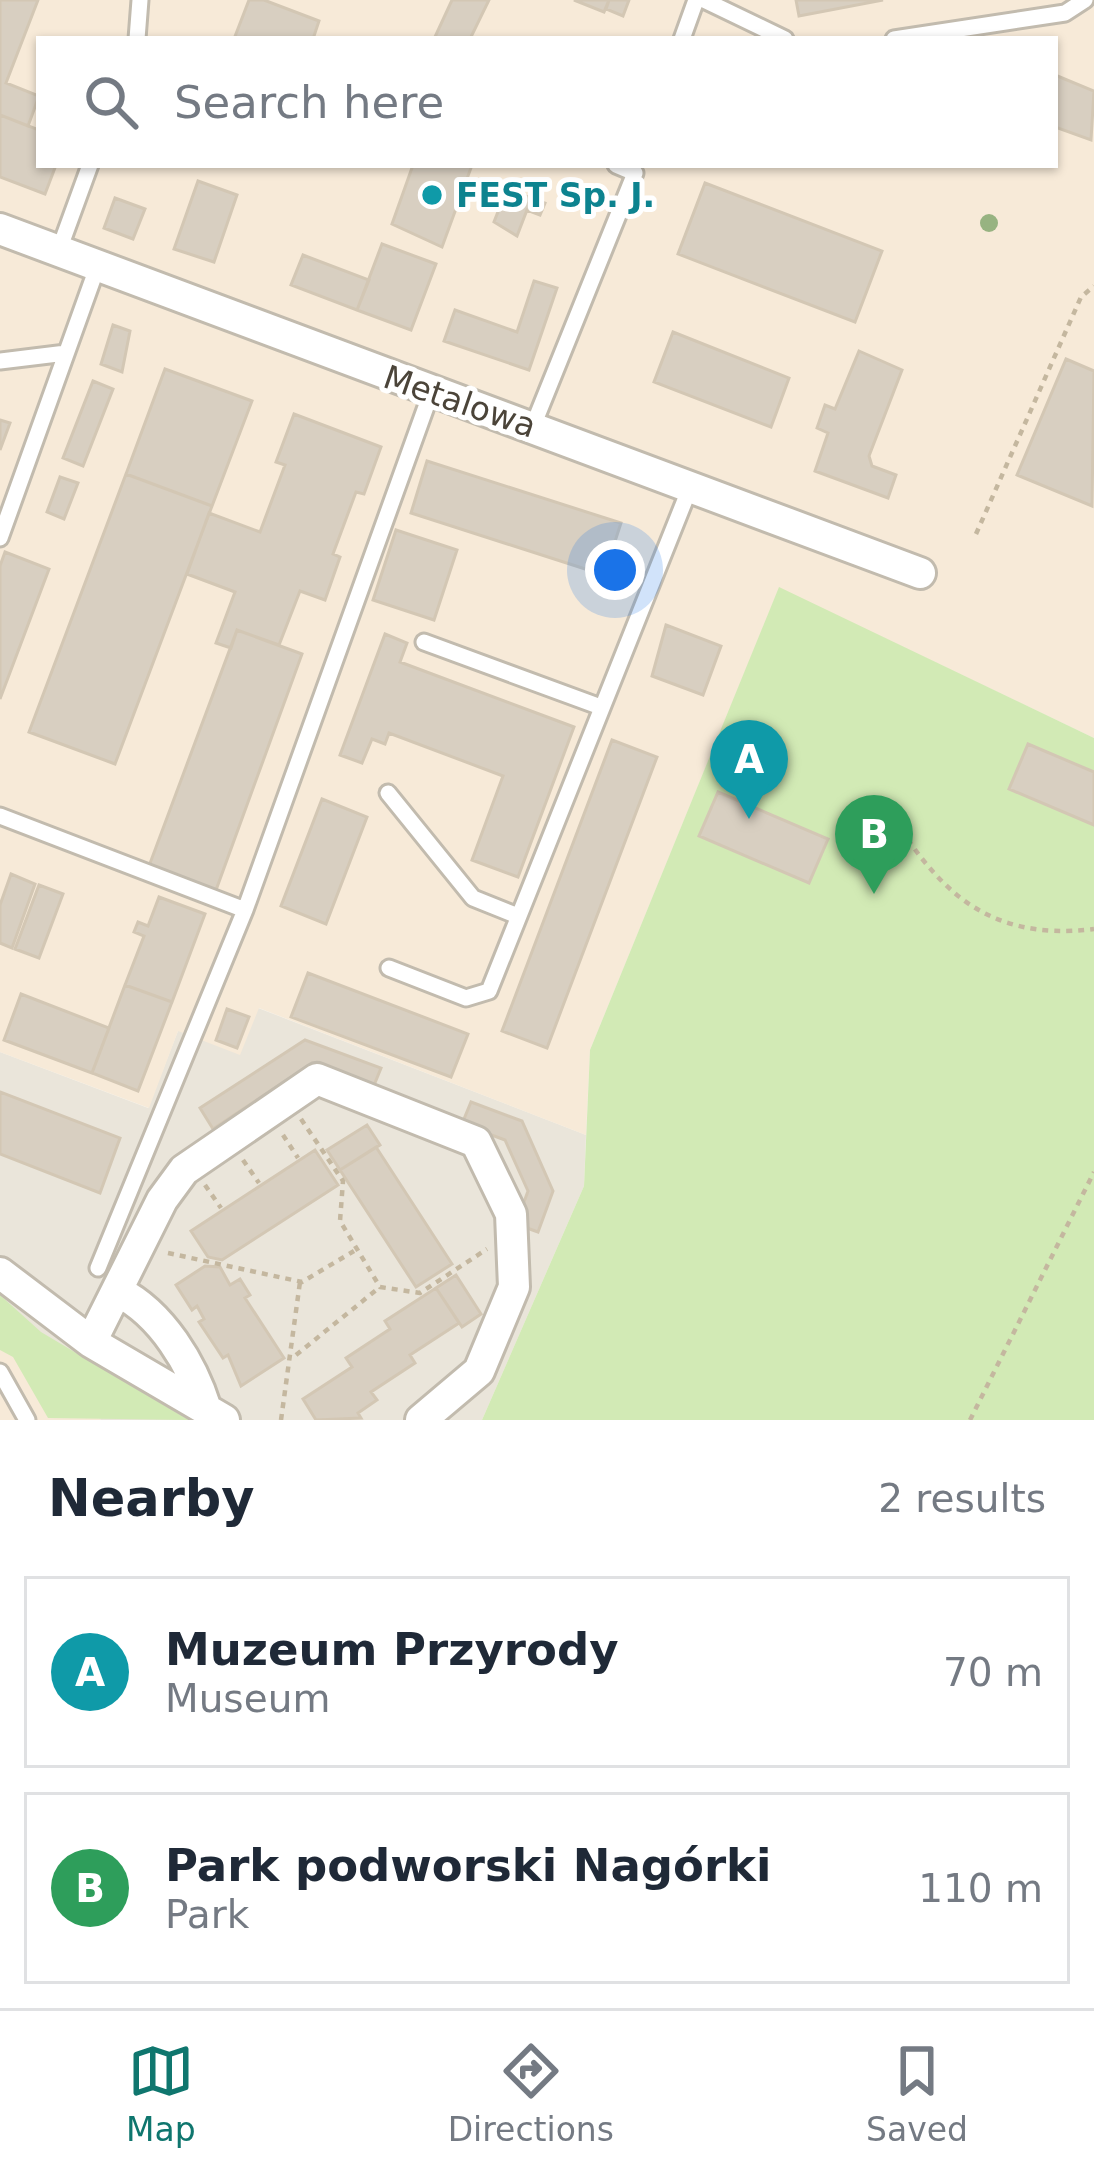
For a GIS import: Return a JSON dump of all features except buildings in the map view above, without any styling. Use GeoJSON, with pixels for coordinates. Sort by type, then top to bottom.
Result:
{"type":"FeatureCollection","features":[{"type":"Feature","properties":{"kind":"street","name":"Metalowa"},"geometry":{"type":"LineString","coordinates":[[0,229],[920,573]]}},
{"type":"Feature","properties":{"kind":"street"},"geometry":{"type":"LineString","coordinates":[[91,1342],[162,1200],[184,1171],[317,1079],[476,1142],[511,1214],[514,1287],[479,1371],[421,1420]]}},
{"type":"Feature","properties":{"kind":"street"},"geometry":{"type":"LineString","coordinates":[[0,1273],[91,1342],[215,1415]]}},
{"type":"Feature","properties":{"kind":"street"},"geometry":{"type":"LineString","coordinates":[[119,1292],[144,1305],[196,1377],[215,1415]]}},
{"type":"Feature","properties":{"kind":"lane"},"geometry":{"type":"LineString","coordinates":[[137,36],[140,0]]}},
{"type":"Feature","properties":{"kind":"lane"},"geometry":{"type":"LineString","coordinates":[[683,36],[700,0],[778,36]]}},
{"type":"Feature","properties":{"kind":"lane"},"geometry":{"type":"LineString","coordinates":[[914,36],[1065,13],[1085,0]]}},
{"type":"Feature","properties":{"kind":"lane"},"geometry":{"type":"LineString","coordinates":[[58,250],[89,168]]}},
{"type":"Feature","properties":{"kind":"lane"},"geometry":{"type":"LineString","coordinates":[[533,426],[637,169]]}},
{"type":"Feature","properties":{"kind":"lane"},"geometry":{"type":"LineString","coordinates":[[0,538],[98,265]]}},
{"type":"Feature","properties":{"kind":"lane"},"geometry":{"type":"LineString","coordinates":[[0,361],[66,353]]}},
{"type":"Feature","properties":{"kind":"lane"},"geometry":{"type":"LineString","coordinates":[[98,1268],[244,910],[431,393]]}},
{"type":"Feature","properties":{"kind":"lane"},"geometry":{"type":"LineString","coordinates":[[389,968],[466,998],[490,991],[598,706],[691,484]]}},
{"type":"Feature","properties":{"kind":"lane"},"geometry":{"type":"LineString","coordinates":[[424,642],[598,706]]}},
{"type":"Feature","properties":{"kind":"lane"},"geometry":{"type":"LineString","coordinates":[[388,793],[472,898],[518,916]]}},
{"type":"Feature","properties":{"kind":"lane"},"geometry":{"type":"LineString","coordinates":[[0,815],[244,910]]}},
{"type":"Feature","properties":{"kind":"lane"},"geometry":{"type":"LineString","coordinates":[[0,1372],[27,1420]]}},
{"type":"Feature","properties":{"kind":"path"},"geometry":{"type":"LineString","coordinates":[[976,534],[1081,297],[1094,286]]}},
{"type":"Feature","properties":{"kind":"path"},"geometry":{"type":"LineString","coordinates":[[882,799],[907,841],[959,900],[999,923],[1049,934],[1094,929]]}},
{"type":"Feature","properties":{"kind":"path"},"geometry":{"type":"LineString","coordinates":[[296,1112],[343,1181],[340,1221],[380,1287]]}},
{"type":"Feature","properties":{"kind":"path"},"geometry":{"type":"LineString","coordinates":[[276,1125],[298,1158]]}},
{"type":"Feature","properties":{"kind":"path"},"geometry":{"type":"LineString","coordinates":[[237,1151],[259,1183]]}},
{"type":"Feature","properties":{"kind":"path"},"geometry":{"type":"LineString","coordinates":[[970,1420],[1094,1172]]}},
{"type":"Feature","properties":{"kind":"path"},"geometry":{"type":"LineString","coordinates":[[199,1175],[221,1208]]}},
{"type":"Feature","properties":{"kind":"path"},"geometry":{"type":"LineString","coordinates":[[293,1357],[380,1287],[420,1293],[512,1233]]}},
{"type":"Feature","properties":{"kind":"path"},"geometry":{"type":"LineString","coordinates":[[157,1250],[300,1282],[356,1250]]}},
{"type":"Feature","properties":{"kind":"path"},"geometry":{"type":"LineString","coordinates":[[281,1420],[300,1282]]}},
{"type":"Feature","properties":{"kind":"shaded area"},"geometry":{"type":"Polygon","coordinates":[[[0,0],[1094,0],[1094,738],[779,588],[590,1050],[586,1135],[259,1008],[240,1055],[178,1031],[149,1108],[0,1052],[0,0]]]}},
{"type":"Feature","properties":{"kind":"shaded area"},"geometry":{"type":"Polygon","coordinates":[[[258,1008],[586,1135],[584,1186],[482,1420],[101,1420],[0,1341],[0,1052],[148,1108],[178,1031],[258,1008]]]}},
{"type":"Feature","properties":{"kind":"shaded area"},"geometry":{"type":"Polygon","coordinates":[[[0,1341],[101,1420],[0,1420],[0,1341]]]}},
{"type":"Feature","properties":{"kind":"green space"},"geometry":{"type":"Polygon","coordinates":[[[779,587],[1094,738],[1094,1420],[482,1420],[584,1186],[590,1050],[779,587]]]}},
{"type":"Feature","properties":{"kind":"green space"},"geometry":{"type":"Polygon","coordinates":[[[0,1295],[41,1332],[189,1420],[48,1418],[13,1357],[0,1350],[0,1295]]]}},
{"type":"Feature","properties":{"kind":"place","name":"FEST Sp. J."},"geometry":{"type":"Point","coordinates":[432,195]}},
{"type":"Feature","properties":{"kind":"place","name":"Muzeum Przyrody"},"geometry":{"type":"Point","coordinates":[749,819]}},
{"type":"Feature","properties":{"kind":"place","name":"Park podworski Nagórki"},"geometry":{"type":"Point","coordinates":[874,894]}}]}
